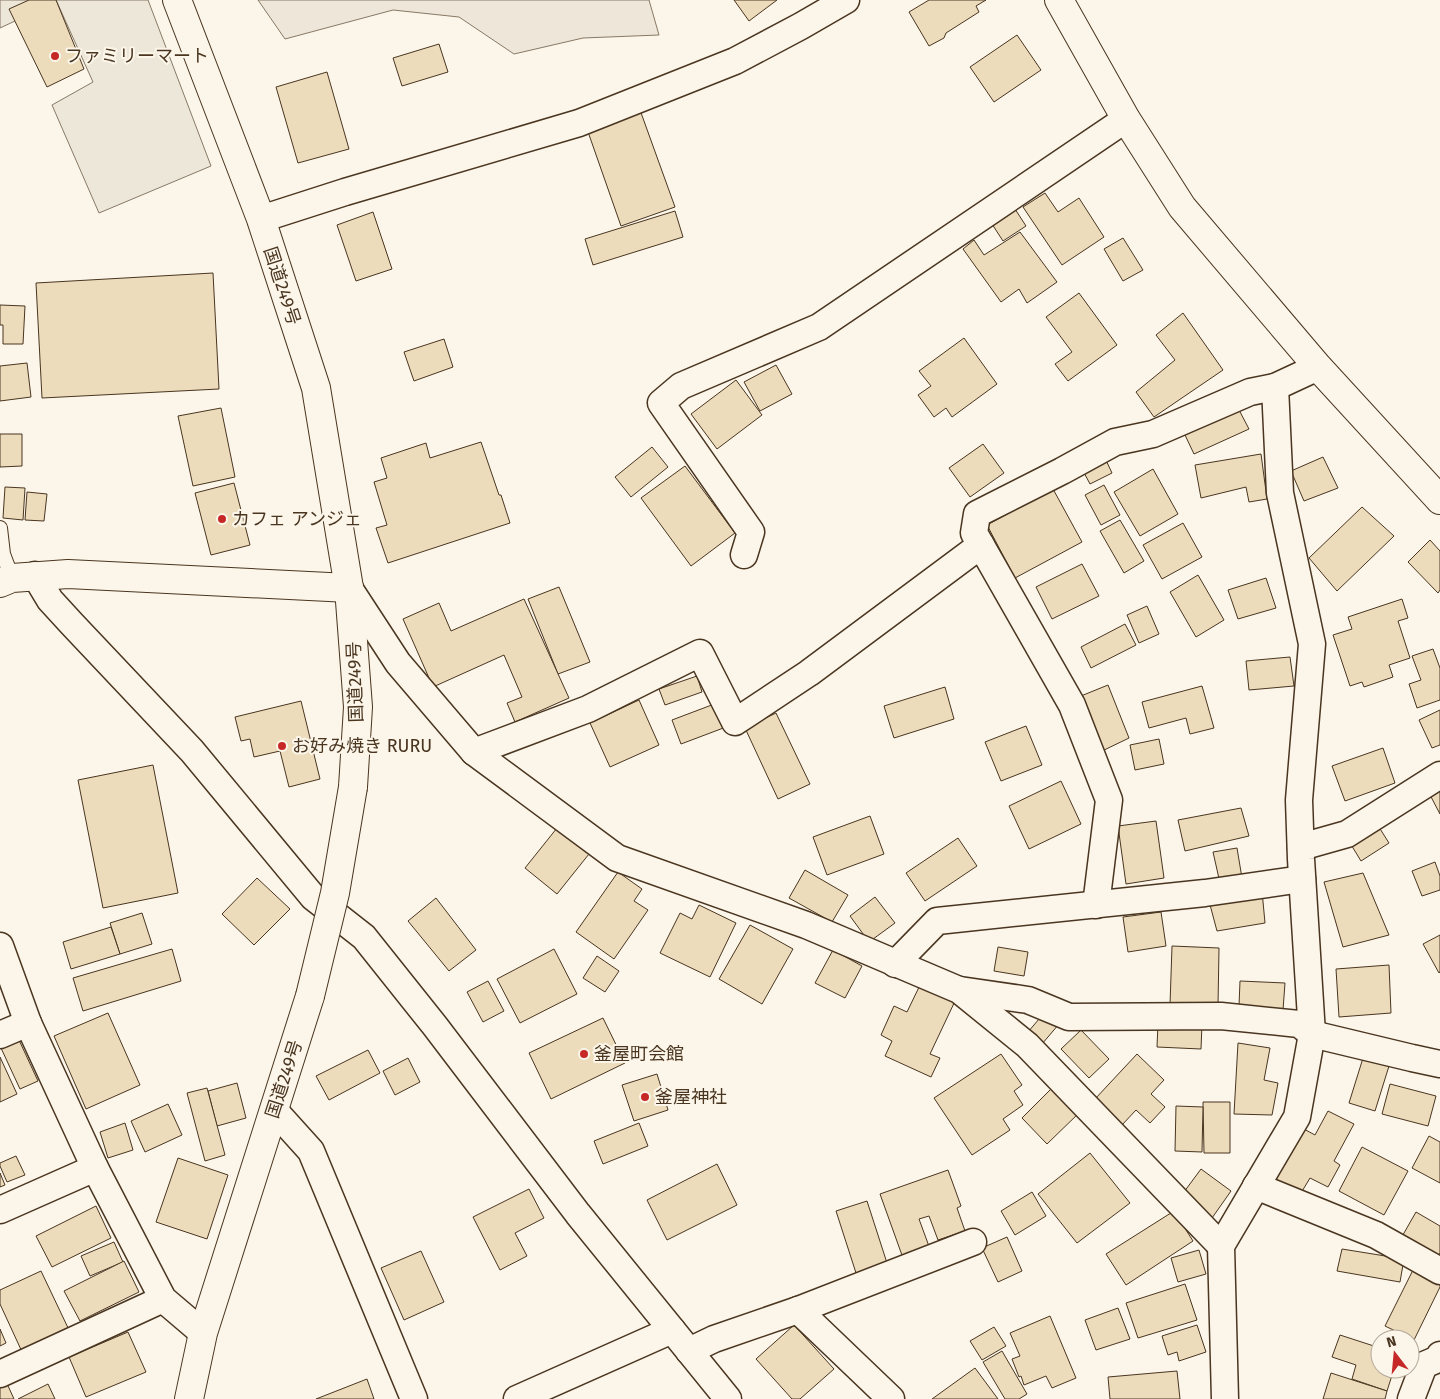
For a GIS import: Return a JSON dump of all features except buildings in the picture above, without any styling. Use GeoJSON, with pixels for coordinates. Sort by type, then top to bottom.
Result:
{"type":"FeatureCollection","features":[{"type":"Feature","properties":{"kind":"main road","name":"国道249号"},"geometry":{"type":"LineString","coordinates":[[177,0],[261,219],[316,388],[349,588],[358,707],[353,787],[335,893],[310,996],[203,1333],[189,1399]]}},
{"type":"Feature","properties":{"kind":"main road"},"geometry":{"type":"LineString","coordinates":[[1059,0],[1126,120],[1182,208],[1318,367],[1440,500]]}},
{"type":"Feature","properties":{"kind":"main road"},"geometry":{"type":"LineString","coordinates":[[15,579],[68,574],[349,588]]}},
{"type":"Feature","properties":{"kind":"street"},"geometry":{"type":"LineString","coordinates":[[261,219],[579,122],[735,61],[846,0]]}},
{"type":"Feature","properties":{"kind":"street"},"geometry":{"type":"LineString","coordinates":[[744,555],[751,532],[661,403],[681,386],[819,327],[1126,120]]}},
{"type":"Feature","properties":{"kind":"street"},"geometry":{"type":"LineString","coordinates":[[1096,905],[1109,800],[1072,705],[974,533],[977,514],[1115,442],[1153,434],[1250,392],[1275,387],[1318,367]]}},
{"type":"Feature","properties":{"kind":"street"},"geometry":{"type":"LineString","coordinates":[[1225,1399],[1221,1246],[1297,1117],[1312,1034],[1299,800],[1312,644],[1280,493],[1275,387]]}},
{"type":"Feature","properties":{"kind":"street"},"geometry":{"type":"LineString","coordinates":[[474,752],[588,709],[700,653],[735,722],[809,673],[980,545]]}},
{"type":"Feature","properties":{"kind":"street"},"geometry":{"type":"LineString","coordinates":[[15,579],[50,600],[192,751],[313,897],[364,937],[578,1214],[728,1399]]}},
{"type":"Feature","properties":{"kind":"street"},"geometry":{"type":"LineString","coordinates":[[349,588],[398,663],[474,752],[617,858],[806,925],[959,990],[1028,1000],[1068,1017],[1221,1016],[1299,1024],[1312,1034],[1440,1064]]}},
{"type":"Feature","properties":{"kind":"street"},"geometry":{"type":"LineString","coordinates":[[1301,847],[1347,834],[1440,775]]}},
{"type":"Feature","properties":{"kind":"street"},"geometry":{"type":"LineString","coordinates":[[895,964],[937,921],[1205,893],[1302,879]]}},
{"type":"Feature","properties":{"kind":"street"},"geometry":{"type":"LineString","coordinates":[[0,946],[28,1023],[95,1168],[163,1299],[203,1333]]}},
{"type":"Feature","properties":{"kind":"street"},"geometry":{"type":"LineString","coordinates":[[959,990],[1027,1045],[1221,1246]]}},
{"type":"Feature","properties":{"kind":"street"},"geometry":{"type":"LineString","coordinates":[[0,1035],[28,1023]]}},
{"type":"Feature","properties":{"kind":"street"},"geometry":{"type":"LineString","coordinates":[[274,1110],[311,1151],[414,1399]]}},
{"type":"Feature","properties":{"kind":"street"},"geometry":{"type":"LineString","coordinates":[[0,1210],[95,1168]]}},
{"type":"Feature","properties":{"kind":"street"},"geometry":{"type":"LineString","coordinates":[[1256,1186],[1376,1235],[1440,1271]]}},
{"type":"Feature","properties":{"kind":"street"},"geometry":{"type":"LineString","coordinates":[[689,1351],[714,1338],[798,1310],[973,1242]]}},
{"type":"Feature","properties":{"kind":"street"},"geometry":{"type":"LineString","coordinates":[[0,1374],[163,1299]]}},
{"type":"Feature","properties":{"kind":"street"},"geometry":{"type":"LineString","coordinates":[[798,1310],[891,1399]]}},
{"type":"Feature","properties":{"kind":"street"},"geometry":{"type":"LineString","coordinates":[[517,1399],[672,1330]]}},
{"type":"Feature","properties":{"kind":"street"},"geometry":{"type":"LineString","coordinates":[[1411,1399],[1424,1365],[1438,1359],[1440,1355]]}},
{"type":"Feature","properties":{"kind":"lane"},"geometry":{"type":"LineString","coordinates":[[0,528],[3,554],[15,579]]}},
{"type":"Feature","properties":{"kind":"shaded area"},"geometry":{"type":"Polygon","coordinates":[[[0,0],[29,0],[15,21],[0,28],[0,0]]]}},
{"type":"Feature","properties":{"kind":"shaded area"},"geometry":{"type":"Polygon","coordinates":[[[56,0],[148,0],[211,166],[99,213],[52,105],[93,82],[56,0]]]}},
{"type":"Feature","properties":{"kind":"shaded area"},"geometry":{"type":"Polygon","coordinates":[[[258,0],[649,0],[659,35],[583,38],[514,54],[459,17],[393,10],[285,39],[258,0]]]}},
{"type":"Feature","properties":{"kind":"place","name":"ファミリーマート"},"geometry":{"type":"Point","coordinates":[55,56]}},
{"type":"Feature","properties":{"kind":"place","name":"カフェ アンジェ"},"geometry":{"type":"Point","coordinates":[222,519]}},
{"type":"Feature","properties":{"kind":"place","name":"お好み焼き RURU"},"geometry":{"type":"Point","coordinates":[282,746]}},
{"type":"Feature","properties":{"kind":"place","name":"釜屋町会館"},"geometry":{"type":"Point","coordinates":[584,1054]}},
{"type":"Feature","properties":{"kind":"place","name":"釜屋神社"},"geometry":{"type":"Point","coordinates":[645,1097]}}]}
